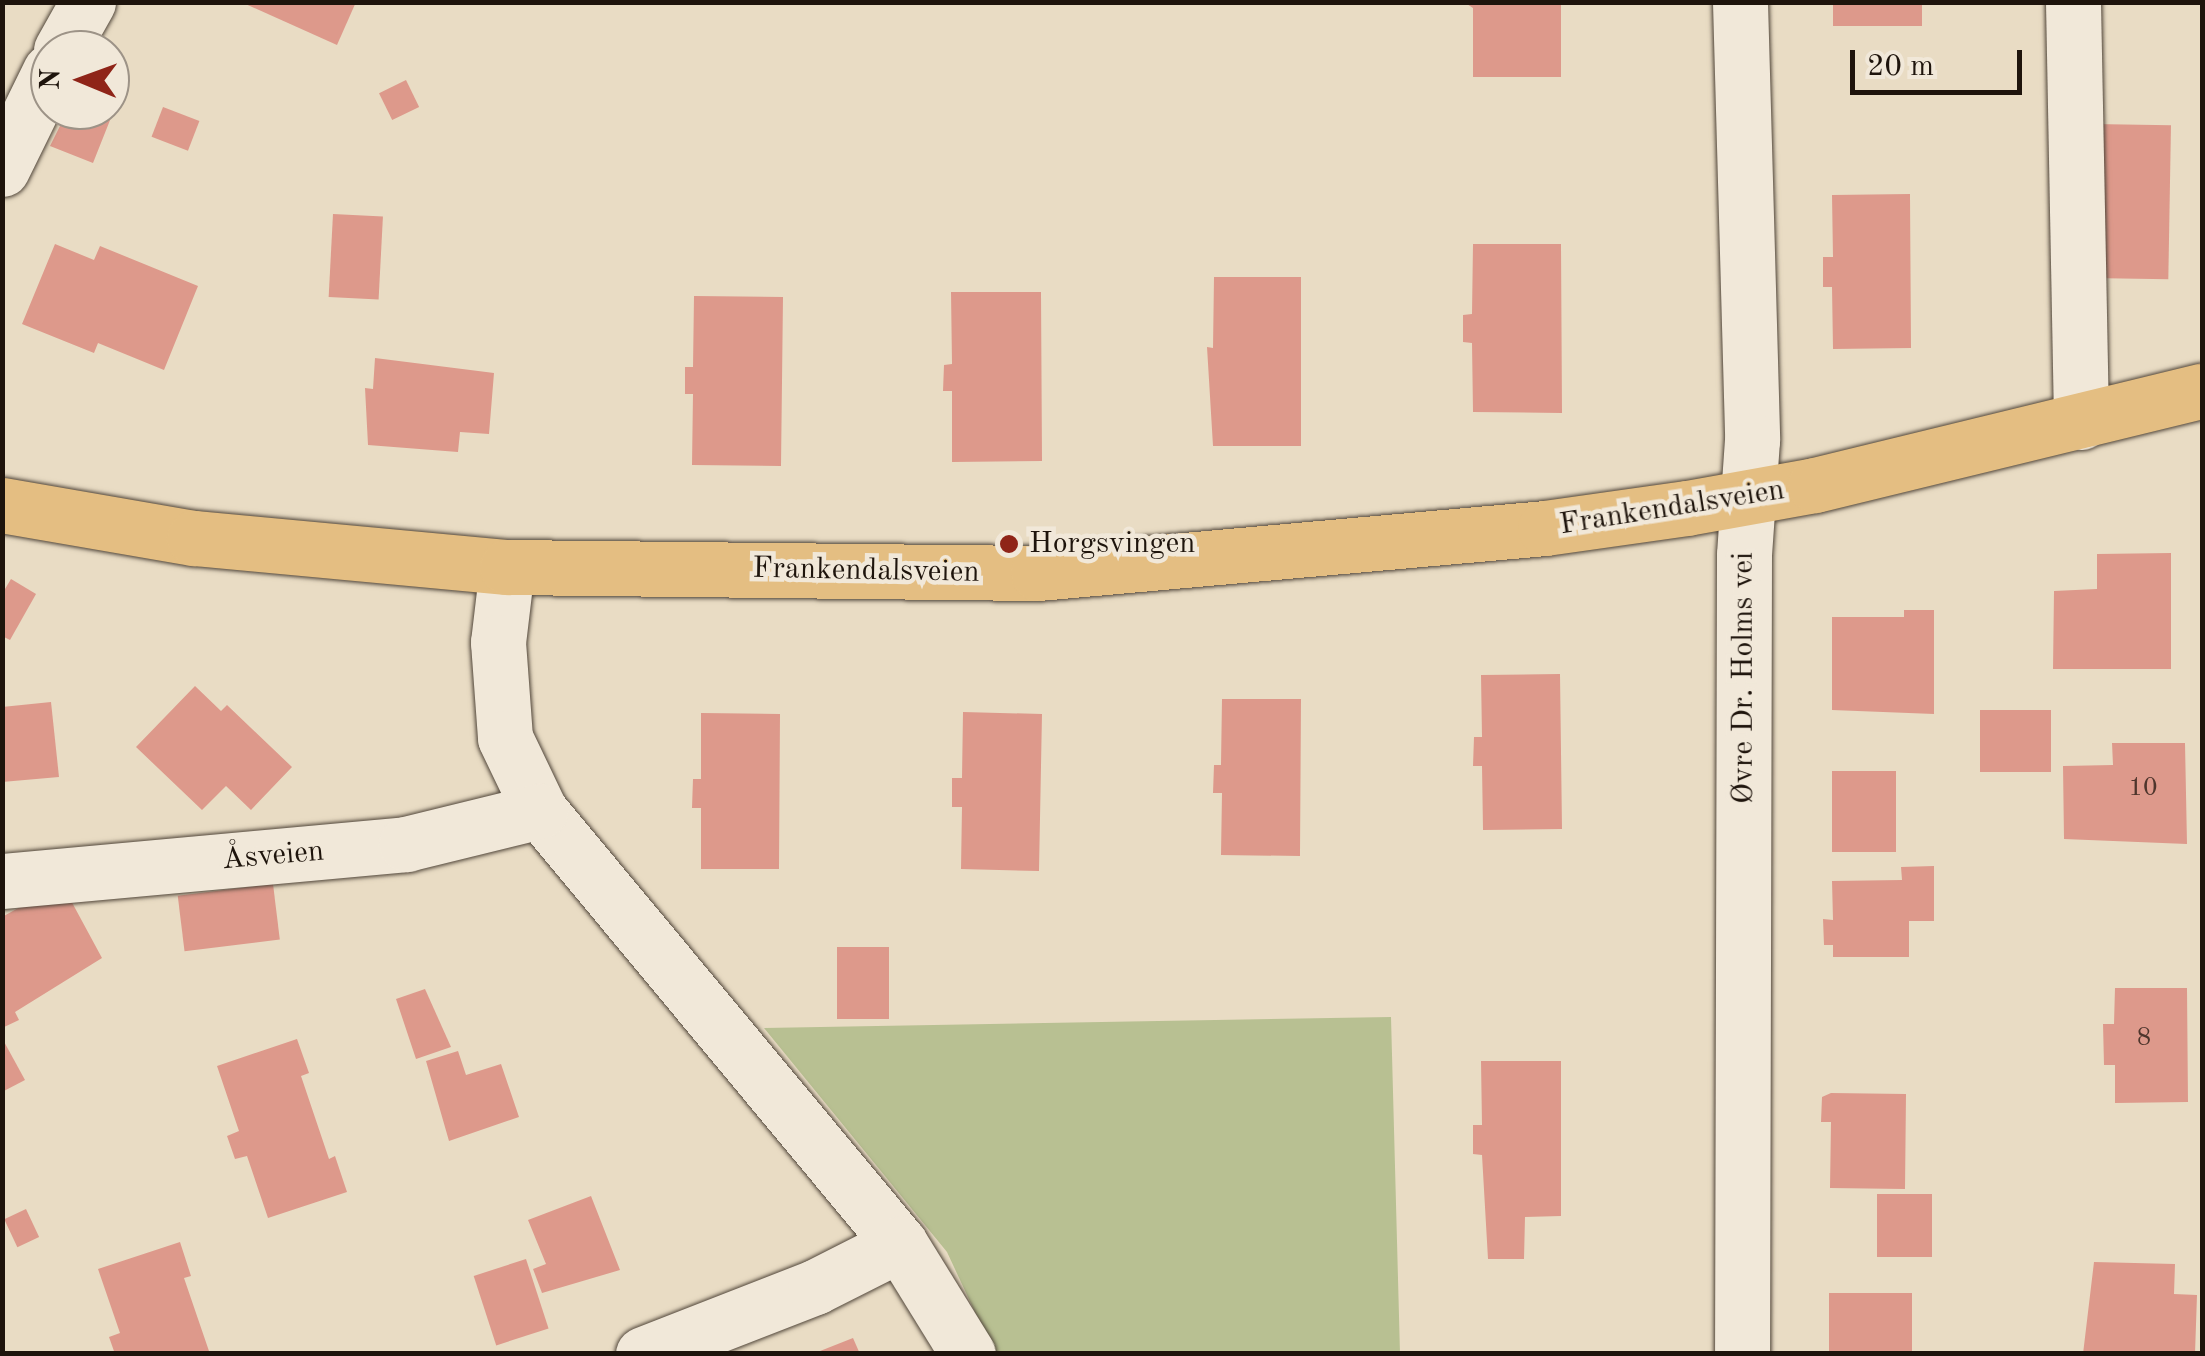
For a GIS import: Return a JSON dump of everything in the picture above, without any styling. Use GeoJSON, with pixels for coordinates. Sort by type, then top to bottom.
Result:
{"type":"FeatureCollection","features":[{"type":"Feature","properties":{"kind":"main road","name":"Frankendalsveien"},"geometry":{"type":"LineString","coordinates":[[2,505],[194,538],[507,567],[1038,573],[1544,528],[1747,498],[2202,391]]}},
{"type":"Feature","properties":{"kind":"street"},"geometry":{"type":"LineString","coordinates":[[72,30],[88,2]]}},
{"type":"Feature","properties":{"kind":"street","name":"Øvre Dr. Holms vei"},"geometry":{"type":"LineString","coordinates":[[1740,2],[1752,440],[1747,498],[1742,1354]]}},
{"type":"Feature","properties":{"kind":"street"},"geometry":{"type":"LineString","coordinates":[[2073,2],[2080,422]]}},
{"type":"Feature","properties":{"kind":"street"},"geometry":{"type":"LineString","coordinates":[[2,169],[30,112]]}},
{"type":"Feature","properties":{"kind":"street"},"geometry":{"type":"LineString","coordinates":[[507,567],[498,642],[505,738],[540,811],[900,1244],[968,1354]]}},
{"type":"Feature","properties":{"kind":"street","name":"Åsveien"},"geometry":{"type":"LineString","coordinates":[[2,880],[406,844],[540,811]]}},
{"type":"Feature","properties":{"kind":"street"},"geometry":{"type":"LineString","coordinates":[[643,1354],[816,1288],[900,1244]]}},
{"type":"Feature","properties":{"kind":"green space"},"geometry":{"type":"Polygon","coordinates":[[[1391,1017],[1400,1353],[994,1353],[947,1252],[764,1028],[1391,1017]]]}},
{"type":"Feature","properties":{"kind":"building"},"geometry":{"type":"Polygon","coordinates":[[[241,2],[356,2],[337,45],[241,2]]]}},
{"type":"Feature","properties":{"kind":"building"},"geometry":{"type":"Polygon","coordinates":[[[1464,2],[1561,2],[1561,77],[1473,77],[1473,8],[1464,2]]]}},
{"type":"Feature","properties":{"kind":"building"},"geometry":{"type":"Polygon","coordinates":[[[1833,2],[1922,2],[1922,26],[1833,26],[1833,2]]]}},
{"type":"Feature","properties":{"kind":"building"},"geometry":{"type":"Polygon","coordinates":[[[406,80],[419,107],[392,120],[379,93],[406,80]]]}},
{"type":"Feature","properties":{"kind":"building"},"geometry":{"type":"Polygon","coordinates":[[[163,107],[199,121],[188,151],[152,137],[163,107]]]}},
{"type":"Feature","properties":{"kind":"building"},"geometry":{"type":"Polygon","coordinates":[[[2093,124],[2171,125],[2168,279],[2090,278],[2093,124]]]}},
{"type":"Feature","properties":{"kind":"building"},"geometry":{"type":"Polygon","coordinates":[[[58,130],[106,130],[93,163],[50,146],[58,130]]]}},
{"type":"Feature","properties":{"kind":"building"},"geometry":{"type":"Polygon","coordinates":[[[1910,194],[1911,348],[1833,349],[1832,287],[1823,287],[1823,257],[1833,257],[1832,195],[1910,194]]]}},
{"type":"Feature","properties":{"kind":"building"},"geometry":{"type":"Polygon","coordinates":[[[333,214],[383,217],[379,300],[329,297],[333,214]]]}},
{"type":"Feature","properties":{"kind":"building"},"geometry":{"type":"Polygon","coordinates":[[[55,244],[94,260],[100,246],[198,286],[164,370],[98,343],[94,353],[22,324],[55,244]]]}},
{"type":"Feature","properties":{"kind":"building"},"geometry":{"type":"Polygon","coordinates":[[[1473,244],[1561,244],[1562,413],[1473,412],[1472,343],[1463,342],[1463,315],[1472,314],[1473,244]]]}},
{"type":"Feature","properties":{"kind":"building"},"geometry":{"type":"Polygon","coordinates":[[[1214,277],[1301,277],[1301,446],[1213,446],[1207,347],[1213,348],[1214,277]]]}},
{"type":"Feature","properties":{"kind":"building"},"geometry":{"type":"Polygon","coordinates":[[[951,292],[1041,292],[1042,461],[952,462],[952,391],[943,391],[944,365],[952,364],[951,292]]]}},
{"type":"Feature","properties":{"kind":"building"},"geometry":{"type":"Polygon","coordinates":[[[694,296],[783,297],[781,466],[692,465],[693,394],[685,394],[685,367],[693,367],[694,296]]]}},
{"type":"Feature","properties":{"kind":"building"},"geometry":{"type":"Polygon","coordinates":[[[375,358],[494,373],[489,434],[460,432],[458,452],[368,445],[365,388],[373,389],[375,358]]]}},
{"type":"Feature","properties":{"kind":"building"},"geometry":{"type":"Polygon","coordinates":[[[2171,553],[2171,669],[2053,669],[2054,591],[2097,589],[2097,554],[2171,553]]]}},
{"type":"Feature","properties":{"kind":"building"},"geometry":{"type":"Polygon","coordinates":[[[11,579],[36,594],[10,640],[2,636],[2,594],[11,579]]]}},
{"type":"Feature","properties":{"kind":"building"},"geometry":{"type":"Polygon","coordinates":[[[1904,610],[1934,610],[1934,714],[1832,710],[1832,617],[1904,617],[1904,610]]]}},
{"type":"Feature","properties":{"kind":"building"},"geometry":{"type":"Polygon","coordinates":[[[1560,674],[1562,829],[1483,830],[1482,766],[1473,766],[1474,737],[1482,737],[1481,675],[1560,674]]]}},
{"type":"Feature","properties":{"kind":"building"},"geometry":{"type":"Polygon","coordinates":[[[195,686],[221,711],[227,705],[292,767],[251,810],[226,786],[202,810],[136,747],[195,686]]]}},
{"type":"Feature","properties":{"kind":"building"},"geometry":{"type":"Polygon","coordinates":[[[1222,699],[1301,699],[1300,856],[1221,855],[1222,793],[1213,793],[1214,765],[1221,765],[1222,699]]]}},
{"type":"Feature","properties":{"kind":"building"},"geometry":{"type":"Polygon","coordinates":[[[51,702],[59,777],[2,782],[2,707],[51,702]]]}},
{"type":"Feature","properties":{"kind":"building"},"geometry":{"type":"Polygon","coordinates":[[[1980,710],[2051,710],[2051,772],[1980,772],[1980,710]]]}},
{"type":"Feature","properties":{"kind":"building"},"geometry":{"type":"Polygon","coordinates":[[[963,712],[1042,714],[1039,871],[961,869],[962,807],[952,807],[952,778],[962,778],[963,712]]]}},
{"type":"Feature","properties":{"kind":"building"},"geometry":{"type":"Polygon","coordinates":[[[701,713],[780,714],[779,869],[701,869],[701,808],[692,808],[693,779],[701,779],[701,713]]]}},
{"type":"Feature","properties":{"kind":"building"},"geometry":{"type":"Polygon","coordinates":[[[2112,743],[2185,743],[2187,844],[2064,839],[2063,766],[2113,765],[2112,743]]]}},
{"type":"Feature","properties":{"kind":"building"},"geometry":{"type":"Polygon","coordinates":[[[1832,771],[1896,771],[1896,852],[1832,852],[1832,771]]]}},
{"type":"Feature","properties":{"kind":"building"},"geometry":{"type":"Polygon","coordinates":[[[1934,866],[1934,921],[1909,921],[1909,957],[1833,957],[1833,945],[1824,945],[1823,919],[1833,920],[1832,881],[1902,880],[1901,867],[1934,866]]]}},
{"type":"Feature","properties":{"kind":"building"},"geometry":{"type":"Polygon","coordinates":[[[62,884],[102,958],[15,1012],[19,1020],[2,1028],[2,917],[62,884]]]}},
{"type":"Feature","properties":{"kind":"building"},"geometry":{"type":"Polygon","coordinates":[[[273,884],[280,940],[185,951],[178,896],[273,884]]]}},
{"type":"Feature","properties":{"kind":"building"},"geometry":{"type":"Polygon","coordinates":[[[837,947],[889,947],[889,1019],[837,1019],[837,947]]]}},
{"type":"Feature","properties":{"kind":"building"},"geometry":{"type":"Polygon","coordinates":[[[2115,988],[2187,988],[2188,1102],[2115,1103],[2115,1065],[2104,1065],[2103,1024],[2114,1024],[2115,988]]]}},
{"type":"Feature","properties":{"kind":"building"},"geometry":{"type":"Polygon","coordinates":[[[425,989],[451,1047],[416,1059],[396,999],[425,989]]]}},
{"type":"Feature","properties":{"kind":"building"},"geometry":{"type":"Polygon","coordinates":[[[2,1038],[25,1080],[2,1092],[2,1038]]]}},
{"type":"Feature","properties":{"kind":"building"},"geometry":{"type":"Polygon","coordinates":[[[297,1039],[309,1073],[301,1076],[329,1159],[335,1156],[347,1192],[268,1218],[247,1156],[235,1159],[227,1136],[239,1131],[217,1066],[297,1039]]]}},
{"type":"Feature","properties":{"kind":"building"},"geometry":{"type":"Polygon","coordinates":[[[458,1051],[466,1075],[501,1064],[519,1117],[449,1141],[426,1061],[458,1051]]]}},
{"type":"Feature","properties":{"kind":"building"},"geometry":{"type":"Polygon","coordinates":[[[1481,1061],[1561,1061],[1561,1216],[1525,1217],[1524,1259],[1488,1259],[1482,1155],[1473,1154],[1473,1125],[1482,1125],[1481,1061]]]}},
{"type":"Feature","properties":{"kind":"building"},"geometry":{"type":"Polygon","coordinates":[[[1831,1093],[1906,1094],[1905,1189],[1830,1188],[1831,1122],[1821,1122],[1822,1097],[1831,1093]]]}},
{"type":"Feature","properties":{"kind":"building"},"geometry":{"type":"Polygon","coordinates":[[[1877,1194],[1932,1194],[1932,1257],[1877,1257],[1877,1194]]]}},
{"type":"Feature","properties":{"kind":"building"},"geometry":{"type":"Polygon","coordinates":[[[591,1196],[620,1270],[542,1293],[533,1269],[546,1264],[528,1220],[591,1196]]]}},
{"type":"Feature","properties":{"kind":"building"},"geometry":{"type":"Polygon","coordinates":[[[26,1209],[39,1237],[17,1247],[4,1219],[26,1209]]]}},
{"type":"Feature","properties":{"kind":"building"},"geometry":{"type":"Polygon","coordinates":[[[180,1242],[191,1276],[184,1278],[210,1354],[115,1354],[109,1337],[120,1333],[98,1269],[180,1242]]]}},
{"type":"Feature","properties":{"kind":"building"},"geometry":{"type":"Polygon","coordinates":[[[526,1259],[549,1328],[496,1345],[474,1276],[526,1259]]]}},
{"type":"Feature","properties":{"kind":"building"},"geometry":{"type":"Polygon","coordinates":[[[2094,1262],[2175,1264],[2174,1294],[2197,1295],[2195,1354],[2083,1354],[2094,1262]]]}},
{"type":"Feature","properties":{"kind":"building"},"geometry":{"type":"Polygon","coordinates":[[[1829,1293],[1912,1293],[1912,1354],[1829,1354],[1829,1293]]]}},
{"type":"Feature","properties":{"kind":"building"},"geometry":{"type":"Polygon","coordinates":[[[853,1338],[860,1354],[815,1354],[815,1353],[853,1338]]]}},
{"type":"Feature","properties":{"kind":"place","name":"Horgsvingen"},"geometry":{"type":"Point","coordinates":[1009,544]}}]}
